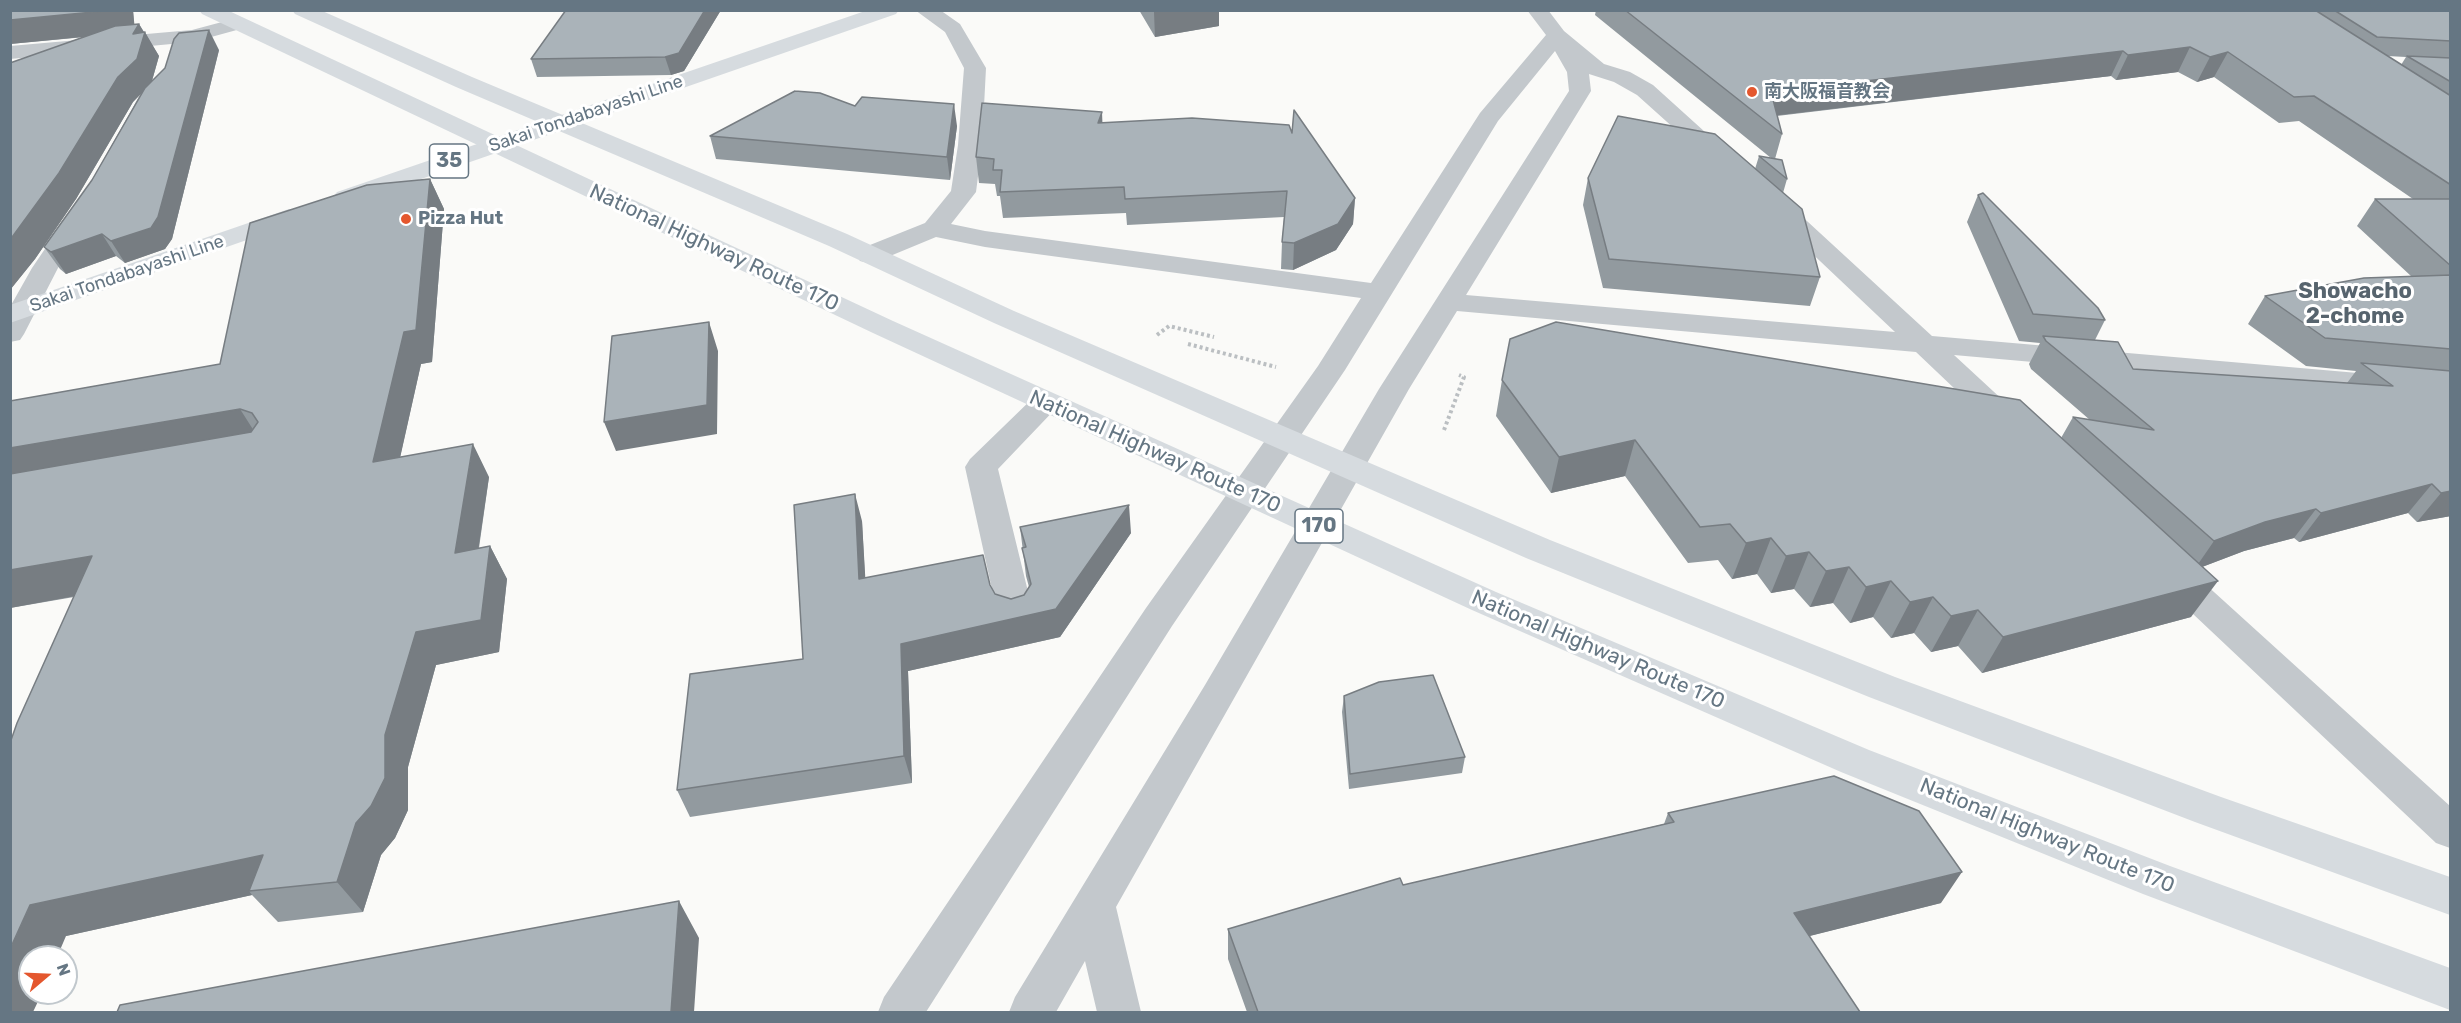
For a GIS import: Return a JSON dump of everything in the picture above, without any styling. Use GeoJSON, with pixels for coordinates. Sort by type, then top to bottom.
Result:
{"type":"FeatureCollection","features":[{"type":"Feature","properties":{"kind":"main road"},"geometry":{"type":"LineString","coordinates":[[302,10],[869,255],[1348,468],[1538,549],[1882,687],[2209,810],[2451,896]]}},
{"type":"Feature","properties":{"kind":"main road","name":"Sakai Tondabayashi Line"},"geometry":{"type":"LineString","coordinates":[[14,320],[317,208],[889,10]]}},
{"type":"Feature","properties":{"kind":"main road","name":"National Highway Route 170"},"geometry":{"type":"LineString","coordinates":[[213,23],[495,146],[1046,403],[1484,601],[1856,761],[2158,881],[2451,989]]}},
{"type":"Feature","properties":{"kind":"street"},"geometry":{"type":"LineString","coordinates":[[869,255],[934,229],[963,192],[970,145],[975,68],[953,28],[925,10]]}},
{"type":"Feature","properties":{"kind":"street"},"geometry":{"type":"LineString","coordinates":[[1031,1012],[1348,468],[1448,302],[1580,91],[1578,72],[1557,35],[1537,10]]}},
{"type":"Feature","properties":{"kind":"street"},"geometry":{"type":"LineString","coordinates":[[10,53],[213,23]]}},
{"type":"Feature","properties":{"kind":"street"},"geometry":{"type":"LineString","coordinates":[[172,57],[183,43],[213,23]]}},
{"type":"Feature","properties":{"kind":"street"},"geometry":{"type":"LineString","coordinates":[[1557,35],[1596,69],[1622,77],[1645,90],[1750,182],[2027,440]]}},
{"type":"Feature","properties":{"kind":"street"},"geometry":{"type":"LineString","coordinates":[[900,1012],[1152,627],[1330,370],[1488,118],[1557,35]]}},
{"type":"Feature","properties":{"kind":"street"},"geometry":{"type":"LineString","coordinates":[[14,320],[45,268],[91,200]]}},
{"type":"Feature","properties":{"kind":"street"},"geometry":{"type":"LineString","coordinates":[[934,229],[985,240],[1379,292]]}},
{"type":"Feature","properties":{"kind":"street"},"geometry":{"type":"LineString","coordinates":[[1448,302],[2451,390]]}},
{"type":"Feature","properties":{"kind":"street"},"geometry":{"type":"LineString","coordinates":[[1015,612],[981,467],[1046,403]]}},
{"type":"Feature","properties":{"kind":"street"},"geometry":{"type":"LineString","coordinates":[[2149,552],[2451,831]]}},
{"type":"Feature","properties":{"kind":"street"},"geometry":{"type":"LineString","coordinates":[[1094,906],[1119,1012]]}},
{"type":"Feature","properties":{"kind":"building"},"geometry":{"type":"Polygon","coordinates":[[[10,10],[114,10],[10,20],[10,10]]]}},
{"type":"Feature","properties":{"kind":"building"},"geometry":{"type":"Polygon","coordinates":[[[566,10],[705,10],[679,53],[665,57],[531,59],[566,10]]]}},
{"type":"Feature","properties":{"kind":"building"},"geometry":{"type":"Polygon","coordinates":[[[1625,10],[2315,10],[2451,96],[2451,185],[2314,96],[2294,97],[2228,52],[2210,57],[2190,47],[2128,55],[2123,51],[1771,92],[1782,134],[1625,10]]]}},
{"type":"Feature","properties":{"kind":"building"},"geometry":{"type":"Polygon","coordinates":[[[2334,10],[2451,10],[2451,41],[2377,37],[2334,10]]]}},
{"type":"Feature","properties":{"kind":"building"},"geometry":{"type":"Polygon","coordinates":[[[139,24],[133,34],[145,32],[137,59],[118,77],[59,173],[10,240],[10,63],[115,26],[139,24]]]}},
{"type":"Feature","properties":{"kind":"building"},"geometry":{"type":"Polygon","coordinates":[[[209,30],[158,217],[151,228],[111,241],[102,234],[51,252],[44,247],[92,180],[145,88],[165,68],[174,39],[179,33],[209,30]]]}},
{"type":"Feature","properties":{"kind":"building"},"geometry":{"type":"Polygon","coordinates":[[[2407,56],[2451,58],[2451,82],[2407,56]]]}},
{"type":"Feature","properties":{"kind":"building"},"geometry":{"type":"Polygon","coordinates":[[[795,91],[820,93],[855,106],[862,97],[954,104],[947,157],[710,136],[795,91]]]}},
{"type":"Feature","properties":{"kind":"building"},"geometry":{"type":"Polygon","coordinates":[[[982,103],[1102,112],[1098,123],[1192,118],[1289,125],[1292,133],[1294,110],[1355,198],[1338,224],[1294,243],[1282,242],[1287,191],[1125,199],[1124,187],[1000,192],[1002,170],[993,170],[994,159],[976,157],[982,103]]]}},
{"type":"Feature","properties":{"kind":"building"},"geometry":{"type":"Polygon","coordinates":[[[1618,116],[1715,134],[1802,209],[1820,277],[1609,259],[1588,178],[1618,116]]]}},
{"type":"Feature","properties":{"kind":"building"},"geometry":{"type":"Polygon","coordinates":[[[1759,156],[1782,160],[1787,179],[1759,156]]]}},
{"type":"Feature","properties":{"kind":"building"},"geometry":{"type":"Polygon","coordinates":[[[430,179],[416,330],[404,332],[373,462],[473,444],[455,553],[490,546],[481,620],[416,632],[385,735],[385,778],[371,806],[356,823],[337,882],[249,891],[263,855],[30,905],[10,949],[10,743],[92,556],[10,570],[10,474],[251,432],[258,422],[252,413],[240,409],[10,448],[10,401],[220,364],[250,223],[367,185],[430,179]]]}},
{"type":"Feature","properties":{"kind":"building"},"geometry":{"type":"Polygon","coordinates":[[[1983,193],[2098,308],[2105,320],[2033,314],[1978,195],[1983,193]]]}},
{"type":"Feature","properties":{"kind":"building"},"geometry":{"type":"Polygon","coordinates":[[[2375,199],[2451,199],[2451,266],[2375,199]]]}},
{"type":"Feature","properties":{"kind":"building"},"geometry":{"type":"Polygon","coordinates":[[[2451,275],[2451,349],[2325,338],[2265,296],[2364,278],[2451,275]]]}},
{"type":"Feature","properties":{"kind":"building"},"geometry":{"type":"Polygon","coordinates":[[[709,322],[707,405],[604,422],[612,336],[709,322]]]}},
{"type":"Feature","properties":{"kind":"building"},"geometry":{"type":"Polygon","coordinates":[[[1556,322],[2020,400],[2218,581],[2003,637],[1978,610],[1951,616],[1933,597],[1910,602],[1891,581],[1866,587],[1849,567],[1826,571],[1809,552],[1786,556],[1771,538],[1746,543],[1730,524],[1700,527],[1635,440],[1559,457],[1502,380],[1510,339],[1556,322]]]}},
{"type":"Feature","properties":{"kind":"building"},"geometry":{"type":"Polygon","coordinates":[[[2043,336],[2118,342],[2133,369],[2393,386],[2361,363],[2451,371],[2451,491],[2441,493],[2432,484],[2321,513],[2316,509],[2265,522],[2214,541],[2073,417],[2154,430],[2046,341],[2043,336]]]}},
{"type":"Feature","properties":{"kind":"building"},"geometry":{"type":"Polygon","coordinates":[[[855,494],[859,579],[983,555],[990,585],[995,594],[1011,599],[1024,595],[1031,584],[1022,548],[1026,547],[1020,527],[1129,505],[1056,609],[901,644],[904,756],[677,790],[690,674],[803,659],[794,505],[855,494]]]}},
{"type":"Feature","properties":{"kind":"building"},"geometry":{"type":"Polygon","coordinates":[[[1433,675],[1465,757],[1350,774],[1344,696],[1379,682],[1433,675]]]}},
{"type":"Feature","properties":{"kind":"building"},"geometry":{"type":"Polygon","coordinates":[[[1834,776],[1919,811],[1962,872],[1794,913],[1860,1012],[1258,1012],[1228,929],[1400,878],[1403,885],[1674,822],[1668,813],[1834,776]]]}},
{"type":"Feature","properties":{"kind":"building"},"geometry":{"type":"Polygon","coordinates":[[[679,901],[671,1012],[117,1012],[120,1005],[679,901]]]}},
{"type":"Feature","properties":{"kind":"place","name":"南大阪福音教会"},"geometry":{"type":"Point","coordinates":[1752,92]}},
{"type":"Feature","properties":{"kind":"place","name":"Pizza Hut"},"geometry":{"type":"Point","coordinates":[406,219]}},
{"type":"Feature","properties":{"kind":"district","name":"Showacho 2-chome"},"geometry":{"type":"Point","coordinates":[2355,304]}}]}
